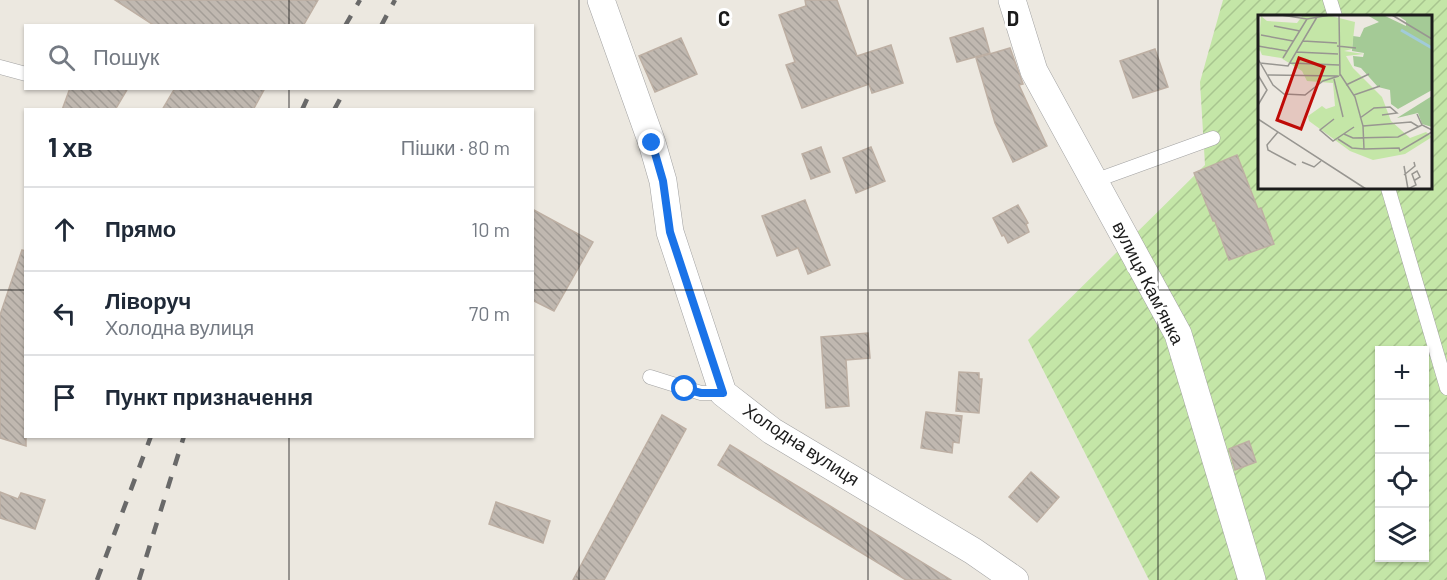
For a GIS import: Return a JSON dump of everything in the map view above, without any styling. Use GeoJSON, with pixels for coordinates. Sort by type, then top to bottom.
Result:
{"type":"FeatureCollection","features":[{"type":"Feature","properties":{"kind":"street","name":"Холодна вулиця"},"geometry":{"type":"LineString","coordinates":[[601,0],[652,143],[663,181],[670,232],[723,393],[772,431],[973,551],[1015,580]]}},
{"type":"Feature","properties":{"kind":"street","name":"вулиця Камʼянка"},"geometry":{"type":"LineString","coordinates":[[1012,0],[1034,71],[1178,333],[1252,580]]}},
{"type":"Feature","properties":{"kind":"lane"},"geometry":{"type":"LineString","coordinates":[[1330,0],[1335,15]]}},
{"type":"Feature","properties":{"kind":"lane"},"geometry":{"type":"LineString","coordinates":[[0,67],[24,74]]}},
{"type":"Feature","properties":{"kind":"lane"},"geometry":{"type":"LineString","coordinates":[[1094,181],[1214,138]]}},
{"type":"Feature","properties":{"kind":"lane"},"geometry":{"type":"LineString","coordinates":[[1388,189],[1447,388]]}},
{"type":"Feature","properties":{"kind":"lane"},"geometry":{"type":"LineString","coordinates":[[650,376],[701,393],[723,393]]}},
{"type":"Feature","properties":{"kind":"green space"},"geometry":{"type":"Polygon","coordinates":[[[1223,0],[1447,0],[1447,580],[1149,580],[1028,340],[1205,165],[1200,82],[1223,0]]]}},
{"type":"Feature","properties":{"kind":"building"},"geometry":{"type":"Polygon","coordinates":[[[115,0],[318,0],[304,24],[152,24],[115,0]]]}},
{"type":"Feature","properties":{"kind":"building"},"geometry":{"type":"Polygon","coordinates":[[[805,0],[837,0],[857,56],[891,45],[903,83],[872,93],[869,84],[802,108],[786,65],[795,62],[779,15],[806,6],[805,0]]]}},
{"type":"Feature","properties":{"kind":"building"},"geometry":{"type":"Polygon","coordinates":[[[983,28],[990,53],[957,62],[950,38],[983,28]]]}},
{"type":"Feature","properties":{"kind":"building"},"geometry":{"type":"Polygon","coordinates":[[[681,38],[697,74],[655,92],[639,56],[681,38]]]}},
{"type":"Feature","properties":{"kind":"building"},"geometry":{"type":"Polygon","coordinates":[[[1010,48],[1023,84],[1019,85],[1047,146],[1013,162],[995,123],[976,58],[1010,48]]]}},
{"type":"Feature","properties":{"kind":"building"},"geometry":{"type":"Polygon","coordinates":[[[1155,49],[1168,87],[1133,98],[1120,61],[1155,49]]]}},
{"type":"Feature","properties":{"kind":"building"},"geometry":{"type":"Polygon","coordinates":[[[69,90],[127,90],[116,108],[63,108],[69,90]]]}},
{"type":"Feature","properties":{"kind":"building"},"geometry":{"type":"Polygon","coordinates":[[[174,90],[264,90],[254,108],[163,108],[174,90]]]}},
{"type":"Feature","properties":{"kind":"building"},"geometry":{"type":"Polygon","coordinates":[[[821,147],[830,172],[811,179],[802,154],[821,147]]]}},
{"type":"Feature","properties":{"kind":"building"},"geometry":{"type":"Polygon","coordinates":[[[871,147],[885,181],[856,193],[843,158],[871,147]]]}},
{"type":"Feature","properties":{"kind":"building"},"geometry":{"type":"Polygon","coordinates":[[[1237,155],[1258,209],[1261,208],[1274,244],[1229,260],[1194,173],[1237,155]]]}},
{"type":"Feature","properties":{"kind":"building"},"geometry":{"type":"Polygon","coordinates":[[[805,200],[830,265],[808,274],[798,248],[777,256],[762,216],[805,200]]]}},
{"type":"Feature","properties":{"kind":"building"},"geometry":{"type":"Polygon","coordinates":[[[1018,205],[1028,223],[1026,224],[1029,232],[1008,243],[993,218],[1018,205]]]}},
{"type":"Feature","properties":{"kind":"building"},"geometry":{"type":"Polygon","coordinates":[[[534,210],[593,242],[554,311],[534,301],[534,210]]]}},
{"type":"Feature","properties":{"kind":"building"},"geometry":{"type":"Polygon","coordinates":[[[22,250],[24,250],[24,438],[26,438],[26,446],[0,438],[0,315],[22,250]]]}},
{"type":"Feature","properties":{"kind":"building"},"geometry":{"type":"Polygon","coordinates":[[[868,333],[870,358],[846,360],[849,406],[826,408],[821,337],[868,333]]]}},
{"type":"Feature","properties":{"kind":"building"},"geometry":{"type":"Polygon","coordinates":[[[959,372],[979,373],[979,379],[982,379],[979,413],[956,411],[959,372]]]}},
{"type":"Feature","properties":{"kind":"building"},"geometry":{"type":"Polygon","coordinates":[[[926,412],[962,416],[959,443],[953,442],[952,453],[921,448],[926,412]]]}},
{"type":"Feature","properties":{"kind":"building"},"geometry":{"type":"Polygon","coordinates":[[[662,415],[686,429],[604,580],[573,580],[662,415]]]}},
{"type":"Feature","properties":{"kind":"building"},"geometry":{"type":"Polygon","coordinates":[[[1249,441],[1256,462],[1235,470],[1229,449],[1249,441]]]}},
{"type":"Feature","properties":{"kind":"building"},"geometry":{"type":"Polygon","coordinates":[[[730,445],[951,580],[906,580],[811,522],[718,465],[730,445]]]}},
{"type":"Feature","properties":{"kind":"building"},"geometry":{"type":"Polygon","coordinates":[[[1031,472],[1059,497],[1037,522],[1009,497],[1031,472]]]}},
{"type":"Feature","properties":{"kind":"building"},"geometry":{"type":"Polygon","coordinates":[[[0,492],[18,499],[21,493],[45,500],[35,529],[0,518],[0,492]]]}},
{"type":"Feature","properties":{"kind":"building"},"geometry":{"type":"Polygon","coordinates":[[[496,502],[550,521],[543,543],[489,524],[496,502]]]}},
{"type":"Feature","properties":{"kind":"railway"},"geometry":{"type":"LineString","coordinates":[[346,24],[360,0]]}},
{"type":"Feature","properties":{"kind":"railway"},"geometry":{"type":"LineString","coordinates":[[382,24],[395,0]]}},
{"type":"Feature","properties":{"kind":"railway"},"geometry":{"type":"LineString","coordinates":[[303,108],[311,90]]}},
{"type":"Feature","properties":{"kind":"railway"},"geometry":{"type":"LineString","coordinates":[[335,108],[345,90]]}},
{"type":"Feature","properties":{"kind":"railway"},"geometry":{"type":"LineString","coordinates":[[97,580],[150,438]]}},
{"type":"Feature","properties":{"kind":"railway"},"geometry":{"type":"LineString","coordinates":[[139,580],[183,438]]}},
{"type":"Feature","properties":{"kind":"route"},"geometry":{"type":"LineString","coordinates":[[652,143],[663,181],[670,232],[723,393],[701,393],[685,389]]}}]}
